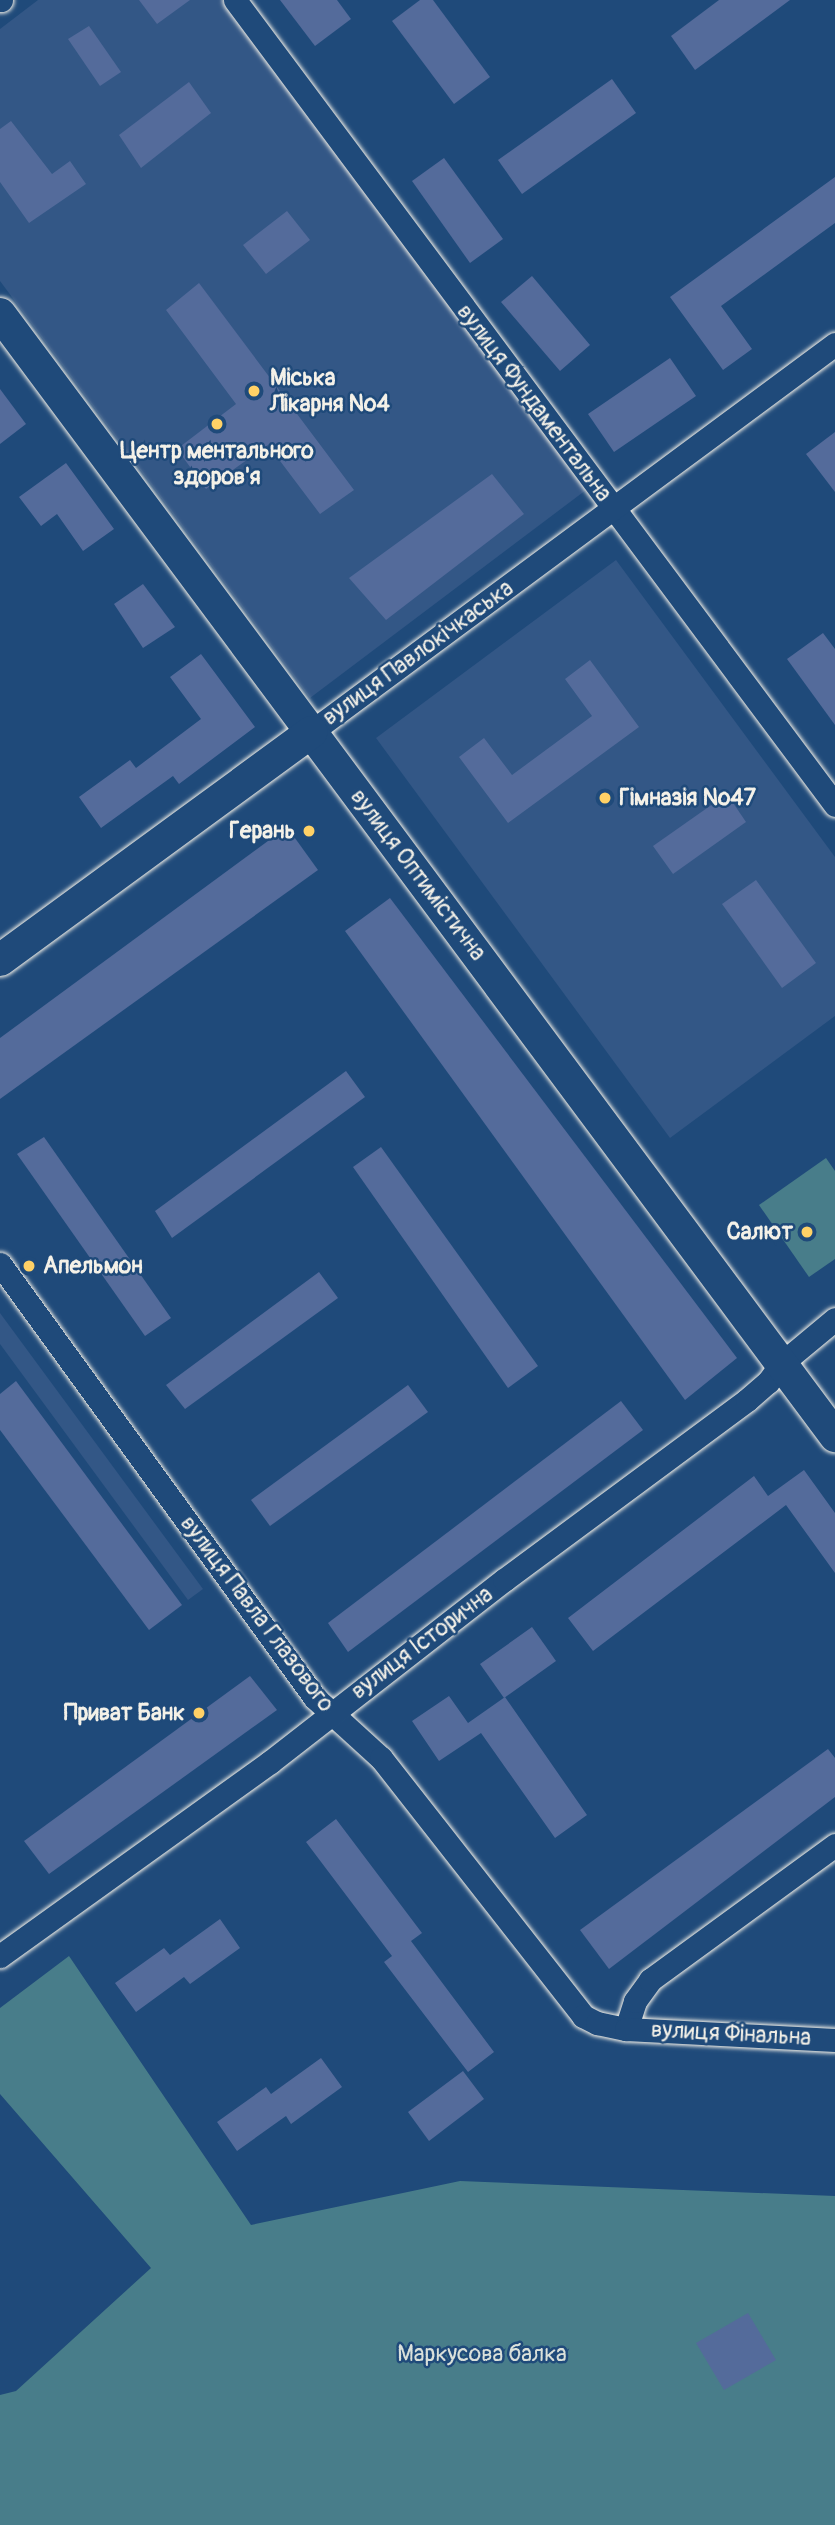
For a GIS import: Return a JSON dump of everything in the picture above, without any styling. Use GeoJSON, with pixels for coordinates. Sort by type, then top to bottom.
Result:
{"type":"FeatureCollection","features":[{"type":"Feature","properties":{"kind":"street","name":"вулиця Фундаментальна"},"geometry":{"type":"LineString","coordinates":[[235,0],[835,805]]}},
{"type":"Feature","properties":{"kind":"street","name":"вулиця Оптимістична"},"geometry":{"type":"LineString","coordinates":[[0,314],[835,1436]]}},
{"type":"Feature","properties":{"kind":"street","name":"вулиця Павлокічкаська"},"geometry":{"type":"LineString","coordinates":[[0,960],[835,344]]}},
{"type":"Feature","properties":{"kind":"street","name":"вулиця Павла Глазового"},"geometry":{"type":"LineString","coordinates":[[0,1264],[250,1611],[329,1714],[356,1732],[381,1758],[583,2016]]}},
{"type":"Feature","properties":{"kind":"street","name":"вулиця Історична"},"geometry":{"type":"LineString","coordinates":[[0,1956],[270,1762],[329,1714],[747,1401],[768,1382],[782,1363],[835,1319]]}},
{"type":"Feature","properties":{"kind":"street"},"geometry":{"type":"LineString","coordinates":[[626,2029],[635,2001],[650,1980],[835,1844]]}},
{"type":"Feature","properties":{"kind":"street","name":"вулиця Фінальна"},"geometry":{"type":"LineString","coordinates":[[583,2016],[597,2023],[626,2029],[835,2040]]}},
{"type":"Feature","properties":{"kind":"shaded area"},"geometry":{"type":"Polygon","coordinates":[[[38,0],[222,0],[586,490],[310,698],[0,281],[0,29],[38,0]]]}},
{"type":"Feature","properties":{"kind":"shaded area","name":"Гімназія №47"},"geometry":{"type":"Polygon","coordinates":[[[616,560],[835,857],[835,1016],[670,1138],[376,738],[616,560]]]}},
{"type":"Feature","properties":{"kind":"shaded area"},"geometry":{"type":"Polygon","coordinates":[[[0,1313],[203,1589],[188,1600],[0,1344],[0,1313]]]}},
{"type":"Feature","properties":{"kind":"green space","name":"Салют"},"geometry":{"type":"Polygon","coordinates":[[[826,1158],[835,1171],[835,1259],[809,1277],[759,1205],[826,1158]]]}},
{"type":"Feature","properties":{"kind":"green space","name":"Маркусова балка"},"geometry":{"type":"Polygon","coordinates":[[[69,1956],[251,2225],[460,2181],[835,2196],[835,2525],[0,2525],[0,2395],[16,2391],[151,2268],[0,2094],[0,2008],[69,1956]]]}},
{"type":"Feature","properties":{"kind":"building"},"geometry":{"type":"Polygon","coordinates":[[[139,0],[190,0],[157,24],[139,0]]]}},
{"type":"Feature","properties":{"kind":"building"},"geometry":{"type":"Polygon","coordinates":[[[280,0],[337,0],[351,19],[315,46],[280,0]]]}},
{"type":"Feature","properties":{"kind":"building"},"geometry":{"type":"Polygon","coordinates":[[[420,0],[433,0],[490,77],[454,104],[392,21],[420,0]]]}},
{"type":"Feature","properties":{"kind":"building"},"geometry":{"type":"Polygon","coordinates":[[[719,0],[790,0],[695,70],[671,36],[719,0]]]}},
{"type":"Feature","properties":{"kind":"building"},"geometry":{"type":"Polygon","coordinates":[[[89,26],[121,72],[100,86],[68,39],[89,26]]]}},
{"type":"Feature","properties":{"kind":"building"},"geometry":{"type":"Polygon","coordinates":[[[612,79],[636,113],[522,194],[498,160],[612,79]]]}},
{"type":"Feature","properties":{"kind":"building"},"geometry":{"type":"Polygon","coordinates":[[[189,82],[211,113],[141,168],[119,135],[189,82]]]}},
{"type":"Feature","properties":{"kind":"building"},"geometry":{"type":"Polygon","coordinates":[[[11,121],[52,174],[70,161],[86,184],[29,223],[0,182],[0,129],[11,121]]]}},
{"type":"Feature","properties":{"kind":"building"},"geometry":{"type":"Polygon","coordinates":[[[444,158],[503,239],[470,263],[412,181],[444,158]]]}},
{"type":"Feature","properties":{"kind":"building"},"geometry":{"type":"Polygon","coordinates":[[[835,177],[835,223],[721,306],[752,349],[723,370],[670,297],[835,177]]]}},
{"type":"Feature","properties":{"kind":"building"},"geometry":{"type":"Polygon","coordinates":[[[287,211],[310,240],[266,274],[243,245],[287,211]]]}},
{"type":"Feature","properties":{"kind":"building"},"geometry":{"type":"Polygon","coordinates":[[[532,276],[590,345],[560,371],[501,302],[532,276]]]}},
{"type":"Feature","properties":{"kind":"building","name":"Міська Лікарня №4"},"geometry":{"type":"Polygon","coordinates":[[[199,283],[354,490],[320,514],[268,445],[206,489],[177,449],[236,404],[166,310],[199,283]]]}},
{"type":"Feature","properties":{"kind":"building"},"geometry":{"type":"Polygon","coordinates":[[[670,358],[696,396],[614,452],[588,414],[670,358]]]}},
{"type":"Feature","properties":{"kind":"building"},"geometry":{"type":"Polygon","coordinates":[[[0,389],[26,424],[0,444],[0,389]]]}},
{"type":"Feature","properties":{"kind":"building"},"geometry":{"type":"Polygon","coordinates":[[[835,432],[835,492],[806,454],[835,432]]]}},
{"type":"Feature","properties":{"kind":"building"},"geometry":{"type":"Polygon","coordinates":[[[66,463],[114,529],[83,551],[57,514],[41,526],[19,497],[66,463]]]}},
{"type":"Feature","properties":{"kind":"building"},"geometry":{"type":"Polygon","coordinates":[[[492,474],[524,514],[386,620],[349,578],[492,474]]]}},
{"type":"Feature","properties":{"kind":"building"},"geometry":{"type":"Polygon","coordinates":[[[143,584],[175,627],[143,648],[114,604],[143,584]]]}},
{"type":"Feature","properties":{"kind":"building"},"geometry":{"type":"Polygon","coordinates":[[[823,633],[835,649],[835,725],[787,659],[823,633]]]}},
{"type":"Feature","properties":{"kind":"building"},"geometry":{"type":"Polygon","coordinates":[[[201,654],[255,727],[179,784],[173,776],[101,828],[79,797],[130,760],[136,768],[201,719],[170,677],[201,654]]]}},
{"type":"Feature","properties":{"kind":"building"},"geometry":{"type":"Polygon","coordinates":[[[590,660],[639,727],[508,823],[459,757],[484,738],[512,775],[592,716],[565,679],[590,660]]]}},
{"type":"Feature","properties":{"kind":"building"},"geometry":{"type":"Polygon","coordinates":[[[727,794],[746,822],[673,874],[653,846],[727,794]]]}},
{"type":"Feature","properties":{"kind":"building"},"geometry":{"type":"Polygon","coordinates":[[[287,827],[318,870],[0,1099],[0,1038],[287,827]]]}},
{"type":"Feature","properties":{"kind":"building"},"geometry":{"type":"Polygon","coordinates":[[[756,880],[816,963],[782,988],[722,904],[756,880]]]}},
{"type":"Feature","properties":{"kind":"building"},"geometry":{"type":"Polygon","coordinates":[[[390,898],[737,1358],[685,1400],[345,931],[390,898]]]}},
{"type":"Feature","properties":{"kind":"building"},"geometry":{"type":"Polygon","coordinates":[[[346,1071],[365,1097],[172,1238],[155,1211],[346,1071]]]}},
{"type":"Feature","properties":{"kind":"building"},"geometry":{"type":"Polygon","coordinates":[[[44,1137],[171,1318],[145,1336],[17,1154],[44,1137]]]}},
{"type":"Feature","properties":{"kind":"building"},"geometry":{"type":"Polygon","coordinates":[[[381,1147],[538,1366],[508,1388],[353,1167],[381,1147]]]}},
{"type":"Feature","properties":{"kind":"building"},"geometry":{"type":"Polygon","coordinates":[[[319,1272],[338,1298],[185,1409],[166,1385],[319,1272]]]}},
{"type":"Feature","properties":{"kind":"building"},"geometry":{"type":"Polygon","coordinates":[[[16,1381],[182,1605],[149,1630],[0,1430],[0,1394],[16,1381]]]}},
{"type":"Feature","properties":{"kind":"building"},"geometry":{"type":"Polygon","coordinates":[[[408,1385],[428,1412],[270,1526],[251,1500],[408,1385]]]}},
{"type":"Feature","properties":{"kind":"building"},"geometry":{"type":"Polygon","coordinates":[[[621,1401],[643,1430],[348,1652],[328,1623],[621,1401]]]}},
{"type":"Feature","properties":{"kind":"building"},"geometry":{"type":"Polygon","coordinates":[[[804,1470],[835,1513],[835,1573],[786,1505],[593,1651],[568,1618],[754,1476],[768,1496],[804,1470]]]}},
{"type":"Feature","properties":{"kind":"building"},"geometry":{"type":"Polygon","coordinates":[[[532,1627],[556,1661],[504,1698],[480,1664],[532,1627]]]}},
{"type":"Feature","properties":{"kind":"building"},"geometry":{"type":"Polygon","coordinates":[[[250,1676],[277,1710],[49,1874],[24,1841],[250,1676]]]}},
{"type":"Feature","properties":{"kind":"building"},"geometry":{"type":"Polygon","coordinates":[[[449,1696],[468,1723],[505,1697],[587,1815],[555,1838],[481,1733],[439,1761],[412,1721],[449,1696]]]}},
{"type":"Feature","properties":{"kind":"building"},"geometry":{"type":"Polygon","coordinates":[[[828,1749],[835,1758],[835,1797],[609,1969],[580,1930],[828,1749]]]}},
{"type":"Feature","properties":{"kind":"building"},"geometry":{"type":"Polygon","coordinates":[[[336,1819],[422,1933],[411,1941],[494,2052],[468,2072],[384,1962],[392,1956],[306,1842],[336,1819]]]}},
{"type":"Feature","properties":{"kind":"building"},"geometry":{"type":"Polygon","coordinates":[[[220,1919],[240,1948],[190,1984],[184,1977],[136,2012],[115,1983],[164,1948],[170,1955],[220,1919]]]}},
{"type":"Feature","properties":{"kind":"building"},"geometry":{"type":"Polygon","coordinates":[[[321,2058],[342,2087],[291,2124],[286,2116],[237,2151],[217,2122],[266,2087],[271,2094],[321,2058]]]}},
{"type":"Feature","properties":{"kind":"building"},"geometry":{"type":"Polygon","coordinates":[[[463,2071],[484,2099],[429,2141],[408,2112],[463,2071]]]}},
{"type":"Feature","properties":{"kind":"building"},"geometry":{"type":"Polygon","coordinates":[[[748,2313],[776,2360],[724,2390],[696,2343],[748,2313]]]}},
{"type":"Feature","properties":{"kind":"place","name":"Міська Лікарня №4"},"geometry":{"type":"Point","coordinates":[254,391]}},
{"type":"Feature","properties":{"kind":"place","name":"Центр ментального здоров'я"},"geometry":{"type":"Point","coordinates":[217,424]}},
{"type":"Feature","properties":{"kind":"place","name":"Гімназія №47"},"geometry":{"type":"Point","coordinates":[605,798]}},
{"type":"Feature","properties":{"kind":"place","name":"Герань"},"geometry":{"type":"Point","coordinates":[309,831]}},
{"type":"Feature","properties":{"kind":"place","name":"Салют"},"geometry":{"type":"Point","coordinates":[807,1232]}},
{"type":"Feature","properties":{"kind":"place","name":"Апельмон"},"geometry":{"type":"Point","coordinates":[29,1266]}},
{"type":"Feature","properties":{"kind":"place","name":"Приват Банк"},"geometry":{"type":"Point","coordinates":[199,1713]}}]}
